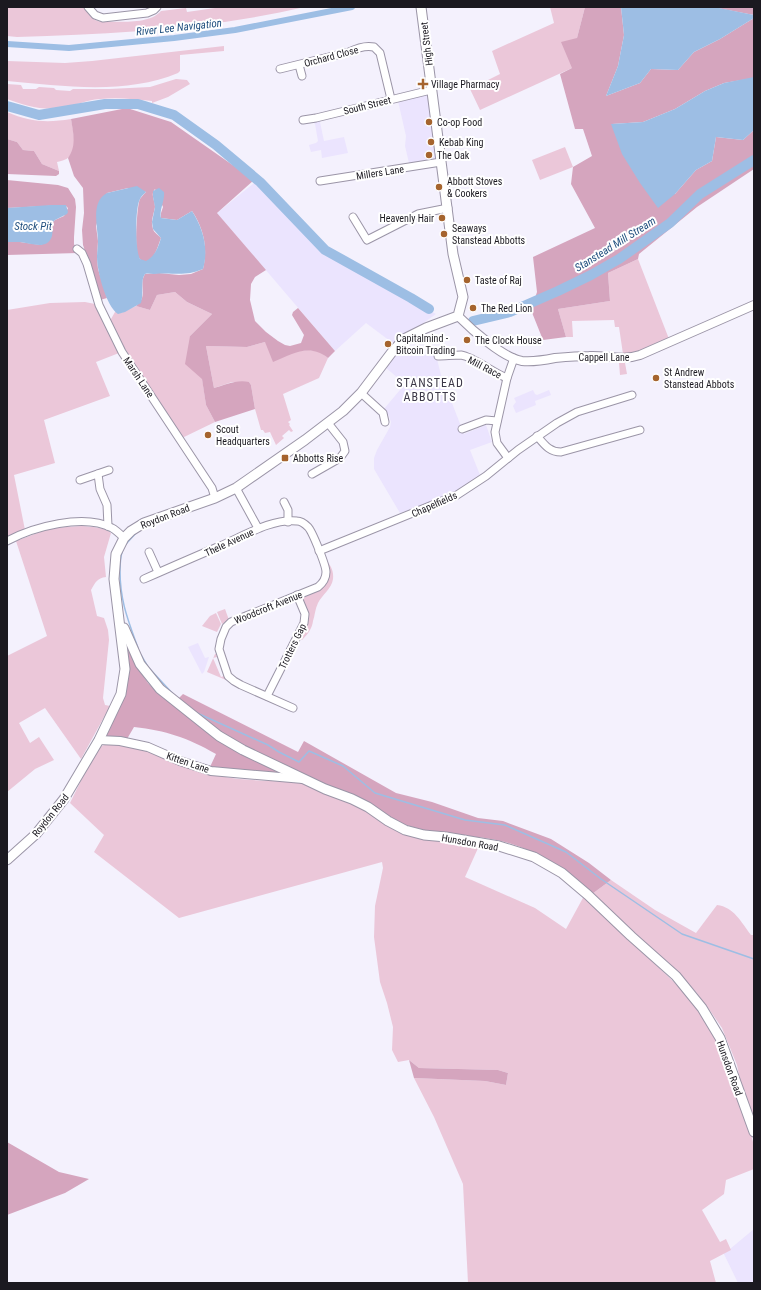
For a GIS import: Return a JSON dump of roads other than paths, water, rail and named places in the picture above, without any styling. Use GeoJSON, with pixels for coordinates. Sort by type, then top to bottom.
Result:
{"type":"FeatureCollection","features":[{"type":"Feature","properties":{"kind":"main road","name":"High Street"},"geometry":{"type":"LineString","coordinates":[[422,8],[431,90],[453,254],[462,294],[462,301],[458,316]]}},
{"type":"Feature","properties":{"kind":"main road","name":"Roydon Road"},"geometry":{"type":"LineString","coordinates":[[7,860],[36,834],[60,805],[98,740],[119,700],[124,682],[125,669],[120,622],[114,587],[114,569],[116,554],[124,538],[131,531],[144,523],[215,498],[236,488],[343,412],[361,393],[392,352],[404,339],[426,328],[458,316]]}},
{"type":"Feature","properties":{"kind":"main road","name":"Hunsdon Road"},"geometry":{"type":"LineString","coordinates":[[120,622],[140,664],[160,689],[220,736],[243,750],[325,789],[352,799],[405,830],[424,835],[446,837],[499,846],[534,857],[562,873],[676,976],[691,993],[720,1038],[754,1132]]}},
{"type":"Feature","properties":{"kind":"street"},"geometry":{"type":"LineString","coordinates":[[88,7],[95,16],[103,18],[147,13],[157,7]]}},
{"type":"Feature","properties":{"kind":"street","name":"Orchard Close"},"geometry":{"type":"LineString","coordinates":[[280,70],[367,46],[374,47],[380,53],[391,100]]}},
{"type":"Feature","properties":{"kind":"street"},"geometry":{"type":"LineString","coordinates":[[298,65],[302,76]]}},
{"type":"Feature","properties":{"kind":"street","name":"South Street"},"geometry":{"type":"LineString","coordinates":[[303,120],[431,90]]}},
{"type":"Feature","properties":{"kind":"street","name":"Millers Lane"},"geometry":{"type":"LineString","coordinates":[[320,182],[441,162]]}},
{"type":"Feature","properties":{"kind":"street"},"geometry":{"type":"LineString","coordinates":[[353,217],[367,240],[418,214],[448,208]]}},
{"type":"Feature","properties":{"kind":"street","name":"Marsh Lane"},"geometry":{"type":"LineString","coordinates":[[78,249],[82,253],[99,305],[122,352],[212,488],[215,498]]}},
{"type":"Feature","properties":{"kind":"street","name":"Cappell Lane"},"geometry":{"type":"LineString","coordinates":[[458,316],[481,337],[514,358],[523,361],[591,356],[616,358],[633,357],[754,305]]}},
{"type":"Feature","properties":{"kind":"street","name":"Mill Race"},"geometry":{"type":"LineString","coordinates":[[438,356],[461,355],[507,378]]}},
{"type":"Feature","properties":{"kind":"street"},"geometry":{"type":"LineString","coordinates":[[508,458],[499,446],[495,432],[507,378],[514,358]]}},
{"type":"Feature","properties":{"kind":"street"},"geometry":{"type":"LineString","coordinates":[[361,393],[383,413],[385,422]]}},
{"type":"Feature","properties":{"kind":"street","name":"Chapelfields"},"geometry":{"type":"LineString","coordinates":[[319,552],[457,495],[486,476],[537,436],[557,423],[577,412],[632,395]]}},
{"type":"Feature","properties":{"kind":"street"},"geometry":{"type":"LineString","coordinates":[[462,429],[486,420],[497,421]]}},
{"type":"Feature","properties":{"kind":"street"},"geometry":{"type":"LineString","coordinates":[[312,474],[340,458],[345,451],[344,442],[328,423]]}},
{"type":"Feature","properties":{"kind":"street"},"geometry":{"type":"LineString","coordinates":[[537,436],[550,450],[561,452],[640,430]]}},
{"type":"Feature","properties":{"kind":"street"},"geometry":{"type":"LineString","coordinates":[[80,480],[109,470]]}},
{"type":"Feature","properties":{"kind":"street"},"geometry":{"type":"LineString","coordinates":[[98,474],[100,489],[107,505],[108,526]]}},
{"type":"Feature","properties":{"kind":"street","name":"Thele Avenue"},"geometry":{"type":"LineString","coordinates":[[144,578],[258,528],[236,488]]}},
{"type":"Feature","properties":{"kind":"street"},"geometry":{"type":"LineString","coordinates":[[284,502],[288,510],[288,522]]}},
{"type":"Feature","properties":{"kind":"street","name":"Woodcroft Avenue"},"geometry":{"type":"LineString","coordinates":[[258,528],[271,524],[298,521],[307,526],[326,568],[325,578],[322,584],[318,587],[231,622],[226,627],[218,649],[227,673],[231,679],[293,708]]}},
{"type":"Feature","properties":{"kind":"street"},"geometry":{"type":"LineString","coordinates":[[7,541],[33,530],[55,524],[79,522],[108,526],[124,538]]}},
{"type":"Feature","properties":{"kind":"street"},"geometry":{"type":"LineString","coordinates":[[149,552],[158,572]]}},
{"type":"Feature","properties":{"kind":"street","name":"Trotters Gap"},"geometry":{"type":"LineString","coordinates":[[267,696],[304,623],[305,614],[297,595]]}},
{"type":"Feature","properties":{"kind":"street","name":"Kitten Lane"},"geometry":{"type":"LineString","coordinates":[[98,740],[120,741],[148,747],[180,761],[211,771],[303,779]]}},
{"type":"Feature","properties":{"kind":"water"},"geometry":{"type":"Polygon","coordinates":[[[621,7],[714,7],[754,15],[754,18],[720,39],[694,52],[678,70],[651,69],[640,83],[606,96],[618,66],[624,35],[621,7]]]}},
{"type":"Feature","properties":{"kind":"water"},"geometry":{"type":"Polygon","coordinates":[[[754,77],[754,130],[743,140],[716,137],[712,161],[696,170],[675,194],[658,208],[622,154],[611,124],[643,122],[675,109],[705,91],[724,83],[754,77]]]}},
{"type":"Feature","properties":{"kind":"water"},"geometry":{"type":"Polygon","coordinates":[[[137,186],[146,192],[140,198],[136,219],[136,238],[140,259],[146,261],[152,257],[161,238],[153,229],[152,222],[155,207],[153,191],[159,188],[164,192],[161,218],[177,220],[192,211],[199,224],[204,239],[205,261],[203,269],[190,273],[145,274],[141,303],[125,312],[118,314],[106,296],[97,263],[98,242],[96,215],[98,202],[107,193],[137,186]]]}},
{"type":"Feature","properties":{"kind":"water","name":"Stock Pit"},"geometry":{"type":"Polygon","coordinates":[[[66,205],[68,212],[52,223],[52,236],[50,241],[43,245],[7,242],[7,208],[66,205]]]}},
{"type":"Feature","properties":{"kind":"waterway","name":"River Lee Navigation"},"geometry":{"type":"LineString","coordinates":[[7,44],[69,48],[174,38],[235,30],[352,7]]}},
{"type":"Feature","properties":{"kind":"waterway"},"geometry":{"type":"LineString","coordinates":[[7,106],[39,115],[105,104],[138,104],[174,115],[216,145],[260,182],[325,250],[429,309]]}},
{"type":"Feature","properties":{"kind":"waterway","name":"Stanstead Mill Stream"},"geometry":{"type":"LineString","coordinates":[[473,321],[510,312],[591,275],[619,259],[670,223],[700,194],[754,160]]}},
{"type":"Feature","properties":{"kind":"waterway"},"geometry":{"type":"LineString","coordinates":[[126,544],[136,533]]}},
{"type":"Feature","properties":{"kind":"waterway"},"geometry":{"type":"LineString","coordinates":[[122,552],[120,560],[121,592],[125,610],[138,648]]}},
{"type":"Feature","properties":{"kind":"waterway"},"geometry":{"type":"LineString","coordinates":[[141,655],[148,667],[174,695]]}},
{"type":"Feature","properties":{"kind":"waterway"},"geometry":{"type":"LineString","coordinates":[[197,713],[268,745],[299,762],[309,751],[343,766],[375,793],[465,820],[505,825],[566,852],[601,879],[682,934],[754,959]]}},
{"type":"Feature","properties":{"kind":"place","name":"Village Pharmacy"},"geometry":{"type":"Point","coordinates":[423,84]}},
{"type":"Feature","properties":{"kind":"place","name":"Co-op Food"},"geometry":{"type":"Point","coordinates":[429,122]}},
{"type":"Feature","properties":{"kind":"place","name":"Kebab King"},"geometry":{"type":"Point","coordinates":[431,142]}},
{"type":"Feature","properties":{"kind":"place","name":"The Oak"},"geometry":{"type":"Point","coordinates":[429,155]}},
{"type":"Feature","properties":{"kind":"place","name":"Abbott Stoves & Cookers"},"geometry":{"type":"Point","coordinates":[439,187]}},
{"type":"Feature","properties":{"kind":"place","name":"Heavenly Hair"},"geometry":{"type":"Point","coordinates":[442,218]}},
{"type":"Feature","properties":{"kind":"place","name":"Seaways Stanstead Abbotts"},"geometry":{"type":"Point","coordinates":[444,234]}},
{"type":"Feature","properties":{"kind":"place","name":"Taste of Raj"},"geometry":{"type":"Point","coordinates":[467,280]}},
{"type":"Feature","properties":{"kind":"place","name":"The Red Lion"},"geometry":{"type":"Point","coordinates":[473,308]}},
{"type":"Feature","properties":{"kind":"place","name":"The Clock House"},"geometry":{"type":"Point","coordinates":[467,340]}},
{"type":"Feature","properties":{"kind":"place","name":"Capitalmind - Bitcoin Trading"},"geometry":{"type":"Point","coordinates":[388,344]}},
{"type":"Feature","properties":{"kind":"place","name":"St Andrew Stanstead Abbots"},"geometry":{"type":"Point","coordinates":[656,378]}},
{"type":"Feature","properties":{"kind":"place","name":"Scout Headquarters"},"geometry":{"type":"Point","coordinates":[208,435]}},
{"type":"Feature","properties":{"kind":"place","name":"Abbotts Rise"},"geometry":{"type":"Point","coordinates":[285,458]}},
{"type":"Feature","properties":{"kind":"district","name":"STANSTEAD ABBOTTS"},"geometry":{"type":"Point","coordinates":[430,390]}}]}
